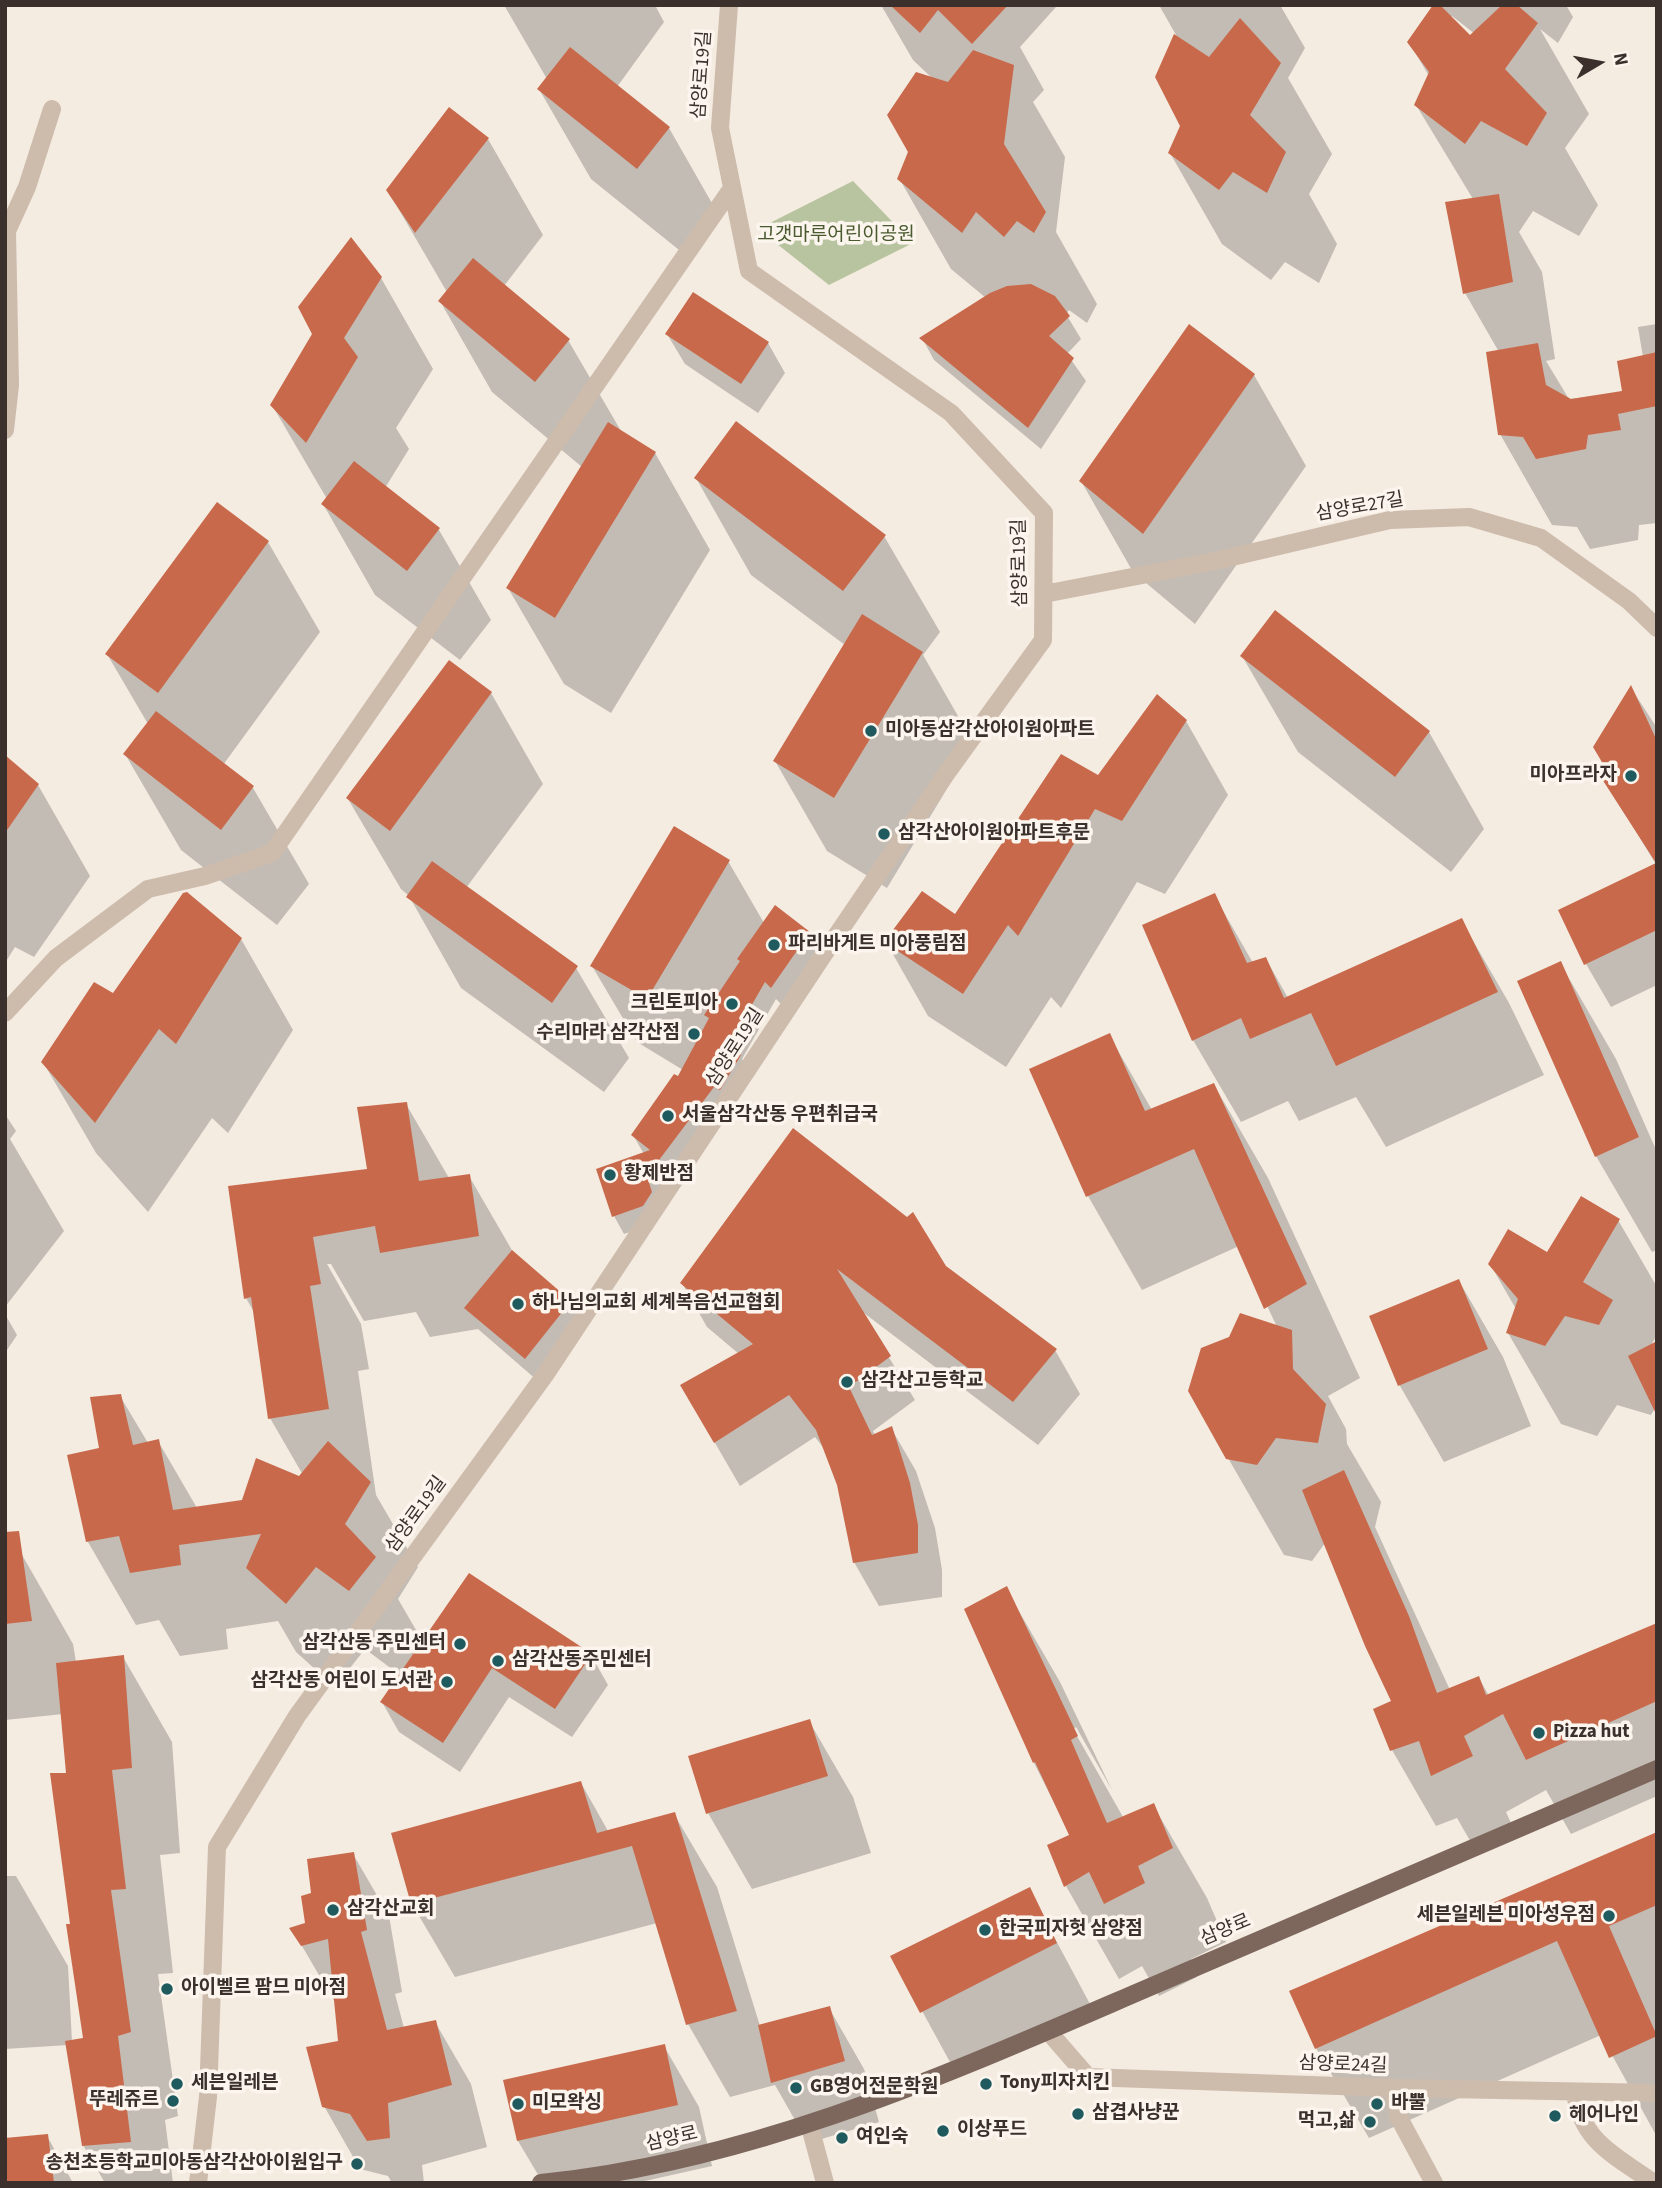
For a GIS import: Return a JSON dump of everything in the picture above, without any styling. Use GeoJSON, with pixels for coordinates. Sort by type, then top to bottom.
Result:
{"type":"FeatureCollection","features":[{"type":"Feature","properties":{"kind":"main road","name":"삼양로"},"geometry":{"type":"LineString","coordinates":[[541,2183],[615,2175],[746,2145],[907,2090],[1657,1769]]}},
{"type":"Feature","properties":{"kind":"street","name":"삼양로19길"},"geometry":{"type":"LineString","coordinates":[[198,2183],[208,2097],[217,1847],[297,1716],[545,1375],[847,920],[946,774],[1043,640],[1044,513],[951,413],[749,271],[720,128],[729,5]]}},
{"type":"Feature","properties":{"kind":"street"},"geometry":{"type":"LineString","coordinates":[[5,430],[10,384],[6,229],[27,187],[52,109]]}},
{"type":"Feature","properties":{"kind":"street"},"geometry":{"type":"LineString","coordinates":[[5,1013],[56,958],[148,889],[205,876],[272,853],[732,188]]}},
{"type":"Feature","properties":{"kind":"street","name":"삼양로27길"},"geometry":{"type":"LineString","coordinates":[[1044,594],[1215,561],[1391,520],[1469,517],[1541,538],[1629,601],[1657,628]]}},
{"type":"Feature","properties":{"kind":"street","name":"삼양로24길"},"geometry":{"type":"LineString","coordinates":[[1048,2031],[1088,2077],[1393,2088],[1657,2093]]}},
{"type":"Feature","properties":{"kind":"street"},"geometry":{"type":"LineString","coordinates":[[1393,2088],[1398,2116],[1434,2183]]}},
{"type":"Feature","properties":{"kind":"street"},"geometry":{"type":"LineString","coordinates":[[1575,2092],[1577,2112],[1593,2140],[1654,2183]]}},
{"type":"Feature","properties":{"kind":"street"},"geometry":{"type":"LineString","coordinates":[[809,2123],[825,2183]]}},
{"type":"Feature","properties":{"kind":"green space","name":"고갯마루어린이공원"},"geometry":{"type":"Polygon","coordinates":[[[853,181],[913,243],[829,285],[758,229],[853,181]]]}},
{"type":"Feature","properties":{"kind":"building"},"geometry":{"type":"Polygon","coordinates":[[[890,5],[1008,5],[972,44],[938,10],[920,33],[890,5]]]}},
{"type":"Feature","properties":{"kind":"building"},"geometry":{"type":"Polygon","coordinates":[[[1433,5],[1440,5],[1470,35],[1502,5],[1517,5],[1538,23],[1505,69],[1547,113],[1527,146],[1481,121],[1465,144],[1414,105],[1429,72],[1407,42],[1433,5]]]}},
{"type":"Feature","properties":{"kind":"building"},"geometry":{"type":"Polygon","coordinates":[[[1240,18],[1281,63],[1250,115],[1286,152],[1267,193],[1233,172],[1219,190],[1168,153],[1180,126],[1155,77],[1174,34],[1209,57],[1240,18]]]}},
{"type":"Feature","properties":{"kind":"building"},"geometry":{"type":"Polygon","coordinates":[[[570,47],[670,127],[637,169],[537,89],[570,47]]]}},
{"type":"Feature","properties":{"kind":"building"},"geometry":{"type":"Polygon","coordinates":[[[973,50],[1014,65],[1004,144],[1046,212],[1034,233],[1017,221],[1004,237],[976,212],[962,233],[897,179],[908,152],[887,115],[916,72],[948,82],[973,50]]]}},
{"type":"Feature","properties":{"kind":"building"},"geometry":{"type":"Polygon","coordinates":[[[449,107],[489,138],[415,233],[386,190],[449,107]]]}},
{"type":"Feature","properties":{"kind":"building"},"geometry":{"type":"Polygon","coordinates":[[[1499,194],[1513,282],[1463,294],[1445,202],[1499,194]]]}},
{"type":"Feature","properties":{"kind":"building"},"geometry":{"type":"Polygon","coordinates":[[[351,237],[382,277],[344,338],[358,357],[306,443],[270,405],[312,334],[298,307],[351,237]]]}},
{"type":"Feature","properties":{"kind":"building"},"geometry":{"type":"Polygon","coordinates":[[[473,258],[570,339],[535,382],[438,301],[473,258]]]}},
{"type":"Feature","properties":{"kind":"building"},"geometry":{"type":"Polygon","coordinates":[[[1031,284],[1055,296],[1070,316],[1049,336],[1074,358],[1028,428],[919,338],[990,293],[1007,286],[1031,284]]]}},
{"type":"Feature","properties":{"kind":"building"},"geometry":{"type":"Polygon","coordinates":[[[693,292],[769,342],[741,384],[665,334],[693,292]]]}},
{"type":"Feature","properties":{"kind":"building"},"geometry":{"type":"Polygon","coordinates":[[[1189,324],[1255,374],[1143,534],[1079,481],[1189,324]]]}},
{"type":"Feature","properties":{"kind":"building"},"geometry":{"type":"Polygon","coordinates":[[[1538,343],[1546,385],[1571,399],[1622,391],[1617,361],[1657,352],[1657,406],[1618,414],[1621,430],[1588,435],[1586,449],[1536,459],[1523,437],[1498,435],[1486,352],[1538,343]]]}},
{"type":"Feature","properties":{"kind":"building"},"geometry":{"type":"Polygon","coordinates":[[[736,421],[886,535],[843,591],[694,478],[736,421]]]}},
{"type":"Feature","properties":{"kind":"building"},"geometry":{"type":"Polygon","coordinates":[[[608,422],[656,452],[555,618],[506,588],[608,422]]]}},
{"type":"Feature","properties":{"kind":"building"},"geometry":{"type":"Polygon","coordinates":[[[354,461],[440,528],[407,571],[321,504],[354,461]]]}},
{"type":"Feature","properties":{"kind":"building"},"geometry":{"type":"Polygon","coordinates":[[[217,502],[269,541],[158,693],[105,654],[217,502]]]}},
{"type":"Feature","properties":{"kind":"building"},"geometry":{"type":"Polygon","coordinates":[[[1275,610],[1430,731],[1395,777],[1240,656],[1275,610]]]}},
{"type":"Feature","properties":{"kind":"building"},"geometry":{"type":"Polygon","coordinates":[[[862,614],[923,652],[834,798],[773,761],[862,614]]]}},
{"type":"Feature","properties":{"kind":"building"},"geometry":{"type":"Polygon","coordinates":[[[449,660],[492,692],[390,831],[346,798],[449,660]]]}},
{"type":"Feature","properties":{"kind":"building"},"geometry":{"type":"Polygon","coordinates":[[[1631,685],[1657,741],[1657,930],[1584,965],[1558,910],[1656,863],[1602,779],[1609,774],[1593,747],[1631,685]]]}},
{"type":"Feature","properties":{"kind":"building"},"geometry":{"type":"Polygon","coordinates":[[[1157,694],[1187,720],[1122,821],[1095,809],[1018,936],[1008,925],[963,994],[884,942],[922,891],[955,914],[1061,754],[1098,775],[1157,694]]]}},
{"type":"Feature","properties":{"kind":"building"},"geometry":{"type":"Polygon","coordinates":[[[156,711],[254,786],[221,830],[123,754],[156,711]]]}},
{"type":"Feature","properties":{"kind":"building"},"geometry":{"type":"Polygon","coordinates":[[[5,755],[39,784],[5,833],[5,755]]]}},
{"type":"Feature","properties":{"kind":"building"},"geometry":{"type":"Polygon","coordinates":[[[674,826],[730,860],[647,999],[590,966],[674,826]]]}},
{"type":"Feature","properties":{"kind":"building"},"geometry":{"type":"Polygon","coordinates":[[[432,861],[578,966],[552,1003],[406,897],[432,861]]]}},
{"type":"Feature","properties":{"kind":"building"},"geometry":{"type":"Polygon","coordinates":[[[187,892],[242,938],[176,1044],[159,1029],[95,1123],[41,1062],[94,982],[113,993],[183,893],[187,892]]]}},
{"type":"Feature","properties":{"kind":"building"},"geometry":{"type":"Polygon","coordinates":[[[1215,893],[1247,963],[1266,957],[1284,998],[1462,918],[1498,992],[1336,1066],[1311,1013],[1250,1039],[1241,1018],[1192,1041],[1142,925],[1215,893]]]}},
{"type":"Feature","properties":{"kind":"building"},"geometry":{"type":"Polygon","coordinates":[[[775,905],[810,932],[771,988],[765,982],[727,1048],[741,1055],[720,1090],[714,1087],[647,1176],[652,1192],[643,1206],[612,1217],[596,1169],[650,1150],[631,1135],[674,1074],[678,1076],[709,1018],[704,1015],[740,961],[737,959],[775,905]]]}},
{"type":"Feature","properties":{"kind":"building"},"geometry":{"type":"Polygon","coordinates":[[[1561,961],[1639,1137],[1595,1157],[1517,981],[1561,961]]]}},
{"type":"Feature","properties":{"kind":"building"},"geometry":{"type":"Polygon","coordinates":[[[1110,1033],[1145,1111],[1214,1083],[1307,1284],[1264,1309],[1194,1149],[1086,1197],[1029,1069],[1110,1033]]]}},
{"type":"Feature","properties":{"kind":"building"},"geometry":{"type":"Polygon","coordinates":[[[407,1102],[419,1181],[470,1174],[479,1236],[380,1253],[375,1226],[313,1237],[321,1284],[310,1286],[329,1409],[268,1419],[251,1297],[244,1299],[228,1186],[367,1169],[357,1107],[407,1102]]]}},
{"type":"Feature","properties":{"kind":"building","name":"삼각산고등학교"},"geometry":{"type":"Polygon","coordinates":[[[793,1128],[907,1217],[913,1212],[946,1266],[1057,1349],[1013,1402],[837,1269],[891,1356],[849,1387],[872,1435],[892,1426],[910,1483],[918,1525],[918,1553],[853,1563],[837,1485],[816,1430],[789,1395],[714,1443],[680,1385],[753,1344],[680,1283],[793,1128]]]}},
{"type":"Feature","properties":{"kind":"building"},"geometry":{"type":"Polygon","coordinates":[[[1581,1196],[1620,1219],[1583,1282],[1613,1300],[1599,1325],[1565,1316],[1545,1346],[1506,1333],[1518,1299],[1488,1264],[1508,1229],[1547,1252],[1581,1196]]]}},
{"type":"Feature","properties":{"kind":"building","name":"하나님의교회 세계복음선교협회"},"geometry":{"type":"Polygon","coordinates":[[[512,1250],[571,1301],[525,1359],[464,1308],[512,1250]]]}},
{"type":"Feature","properties":{"kind":"building"},"geometry":{"type":"Polygon","coordinates":[[[1459,1279],[1488,1349],[1398,1386],[1369,1316],[1459,1279]]]}},
{"type":"Feature","properties":{"kind":"building"},"geometry":{"type":"Polygon","coordinates":[[[1240,1313],[1292,1330],[1293,1369],[1326,1404],[1318,1443],[1276,1438],[1257,1465],[1226,1459],[1188,1391],[1201,1348],[1229,1337],[1240,1313]]]}},
{"type":"Feature","properties":{"kind":"building"},"geometry":{"type":"Polygon","coordinates":[[[1657,1341],[1657,1416],[1628,1356],[1657,1341]]]}},
{"type":"Feature","properties":{"kind":"building"},"geometry":{"type":"Polygon","coordinates":[[[121,1394],[133,1445],[159,1439],[173,1510],[242,1500],[256,1458],[299,1476],[328,1441],[371,1482],[345,1524],[376,1557],[349,1591],[316,1567],[286,1604],[246,1568],[261,1534],[179,1545],[181,1565],[130,1573],[119,1536],[86,1542],[67,1455],[99,1448],[90,1397],[121,1394]]]}},
{"type":"Feature","properties":{"kind":"building"},"geometry":{"type":"Polygon","coordinates":[[[1344,1470],[1409,1616],[1437,1693],[1479,1676],[1486,1695],[1657,1623],[1657,1701],[1526,1760],[1503,1714],[1464,1736],[1473,1756],[1431,1776],[1419,1741],[1390,1751],[1373,1709],[1391,1701],[1365,1646],[1302,1490],[1344,1470]]]}},
{"type":"Feature","properties":{"kind":"building"},"geometry":{"type":"Polygon","coordinates":[[[19,1531],[32,1621],[5,1624],[5,1532],[19,1531]]]}},
{"type":"Feature","properties":{"kind":"building","name":"삼각산동주민센터"},"geometry":{"type":"Polygon","coordinates":[[[469,1573],[592,1654],[555,1709],[492,1668],[443,1743],[380,1702],[469,1573]]]}},
{"type":"Feature","properties":{"kind":"building"},"geometry":{"type":"Polygon","coordinates":[[[1007,1586],[1078,1736],[1071,1740],[1107,1823],[1154,1803],[1173,1848],[1138,1866],[1145,1883],[1104,1904],[1089,1872],[1064,1887],[1047,1845],[1069,1835],[1035,1762],[1033,1763],[964,1609],[1007,1586]]]}},
{"type":"Feature","properties":{"kind":"building"},"geometry":{"type":"Polygon","coordinates":[[[124,1655],[132,1768],[112,1770],[126,1889],[111,1890],[131,2032],[118,2036],[131,2142],[82,2146],[65,2041],[83,2038],[66,1924],[70,1924],[50,1773],[66,1773],[56,1663],[124,1655]]]}},
{"type":"Feature","properties":{"kind":"building"},"geometry":{"type":"Polygon","coordinates":[[[810,1719],[828,1776],[706,1814],[688,1756],[810,1719]]]}},
{"type":"Feature","properties":{"kind":"building"},"geometry":{"type":"Polygon","coordinates":[[[581,1781],[597,1833],[675,1812],[737,2011],[686,2025],[632,1846],[411,1904],[391,1833],[581,1781]]]}},
{"type":"Feature","properties":{"kind":"building"},"geometry":{"type":"Polygon","coordinates":[[[1657,1832],[1657,1905],[1609,1926],[1657,2036],[1609,2058],[1557,1941],[1315,2049],[1289,1991],[1657,1832]]]}},
{"type":"Feature","properties":{"kind":"building"},"geometry":{"type":"Polygon","coordinates":[[[354,1852],[367,1930],[361,1932],[387,2030],[436,2020],[452,2085],[388,2103],[390,2138],[367,2141],[350,2114],[322,2107],[306,2047],[338,2041],[328,1939],[301,1946],[289,1928],[305,1923],[301,1896],[311,1893],[307,1859],[354,1852]]]}},
{"type":"Feature","properties":{"kind":"building"},"geometry":{"type":"Polygon","coordinates":[[[1030,1887],[1057,1943],[920,2013],[890,1956],[1030,1887]]]}},
{"type":"Feature","properties":{"kind":"building"},"geometry":{"type":"Polygon","coordinates":[[[830,2006],[845,2061],[771,2083],[758,2025],[830,2006]]]}},
{"type":"Feature","properties":{"kind":"building"},"geometry":{"type":"Polygon","coordinates":[[[665,2044],[678,2105],[517,2141],[503,2080],[665,2044]]]}},
{"type":"Feature","properties":{"kind":"building"},"geometry":{"type":"Polygon","coordinates":[[[48,2134],[54,2183],[5,2183],[5,2138],[48,2134]]]}},
{"type":"Feature","properties":{"kind":"place","name":"미아동삼각산아이원아파트"},"geometry":{"type":"Point","coordinates":[871,731]}},
{"type":"Feature","properties":{"kind":"place","name":"미아프라자"},"geometry":{"type":"Point","coordinates":[1631,776]}},
{"type":"Feature","properties":{"kind":"place","name":"삼각산아이원아파트후문"},"geometry":{"type":"Point","coordinates":[884,834]}},
{"type":"Feature","properties":{"kind":"place","name":"파리바게트 미아풍림점"},"geometry":{"type":"Point","coordinates":[774,945]}},
{"type":"Feature","properties":{"kind":"place","name":"크린토피아"},"geometry":{"type":"Point","coordinates":[732,1004]}},
{"type":"Feature","properties":{"kind":"place","name":"수리마라 삼각산점"},"geometry":{"type":"Point","coordinates":[694,1034]}},
{"type":"Feature","properties":{"kind":"place","name":"서울삼각산동 우편취급국"},"geometry":{"type":"Point","coordinates":[668,1116]}},
{"type":"Feature","properties":{"kind":"place","name":"황제반점"},"geometry":{"type":"Point","coordinates":[610,1175]}},
{"type":"Feature","properties":{"kind":"place","name":"하나님의교회 세계복음선교협회"},"geometry":{"type":"Point","coordinates":[518,1304]}},
{"type":"Feature","properties":{"kind":"place","name":"삼각산고등학교"},"geometry":{"type":"Point","coordinates":[847,1382]}},
{"type":"Feature","properties":{"kind":"place","name":"삼각산동 주민센터"},"geometry":{"type":"Point","coordinates":[460,1644]}},
{"type":"Feature","properties":{"kind":"place","name":"삼각산동주민센터"},"geometry":{"type":"Point","coordinates":[498,1661]}},
{"type":"Feature","properties":{"kind":"place","name":"삼각산동 어린이 도서관"},"geometry":{"type":"Point","coordinates":[447,1682]}},
{"type":"Feature","properties":{"kind":"place","name":"Pizza hut"},"geometry":{"type":"Point","coordinates":[1539,1733]}},
{"type":"Feature","properties":{"kind":"place","name":"삼각산교회"},"geometry":{"type":"Point","coordinates":[333,1910]}},
{"type":"Feature","properties":{"kind":"place","name":"세븐일레븐 미아성우점"},"geometry":{"type":"Point","coordinates":[1609,1916]}},
{"type":"Feature","properties":{"kind":"place","name":"한국피자헛 삼양점"},"geometry":{"type":"Point","coordinates":[985,1930]}},
{"type":"Feature","properties":{"kind":"place","name":"아이벨르 팜므 미아점"},"geometry":{"type":"Point","coordinates":[167,1989]}},
{"type":"Feature","properties":{"kind":"place","name":"세븐일레븐"},"geometry":{"type":"Point","coordinates":[177,2084]}},
{"type":"Feature","properties":{"kind":"place","name":"Tony피자치킨"},"geometry":{"type":"Point","coordinates":[986,2084]}},
{"type":"Feature","properties":{"kind":"place","name":"GB영어전문학원"},"geometry":{"type":"Point","coordinates":[796,2088]}},
{"type":"Feature","properties":{"kind":"place","name":"뚜레쥬르"},"geometry":{"type":"Point","coordinates":[173,2101]}},
{"type":"Feature","properties":{"kind":"place","name":"미모왁싱"},"geometry":{"type":"Point","coordinates":[518,2104]}},
{"type":"Feature","properties":{"kind":"place","name":"바뿔"},"geometry":{"type":"Point","coordinates":[1377,2104]}},
{"type":"Feature","properties":{"kind":"place","name":"삼겹사냥꾼"},"geometry":{"type":"Point","coordinates":[1078,2114]}},
{"type":"Feature","properties":{"kind":"place","name":"헤어나인"},"geometry":{"type":"Point","coordinates":[1555,2116]}},
{"type":"Feature","properties":{"kind":"place","name":"먹고,삶"},"geometry":{"type":"Point","coordinates":[1370,2122]}},
{"type":"Feature","properties":{"kind":"place","name":"이상푸드"},"geometry":{"type":"Point","coordinates":[943,2131]}},
{"type":"Feature","properties":{"kind":"place","name":"여인숙"},"geometry":{"type":"Point","coordinates":[842,2138]}},
{"type":"Feature","properties":{"kind":"place","name":"송천초등학교미아동삼각산아이원입구"},"geometry":{"type":"Point","coordinates":[357,2164]}}]}
